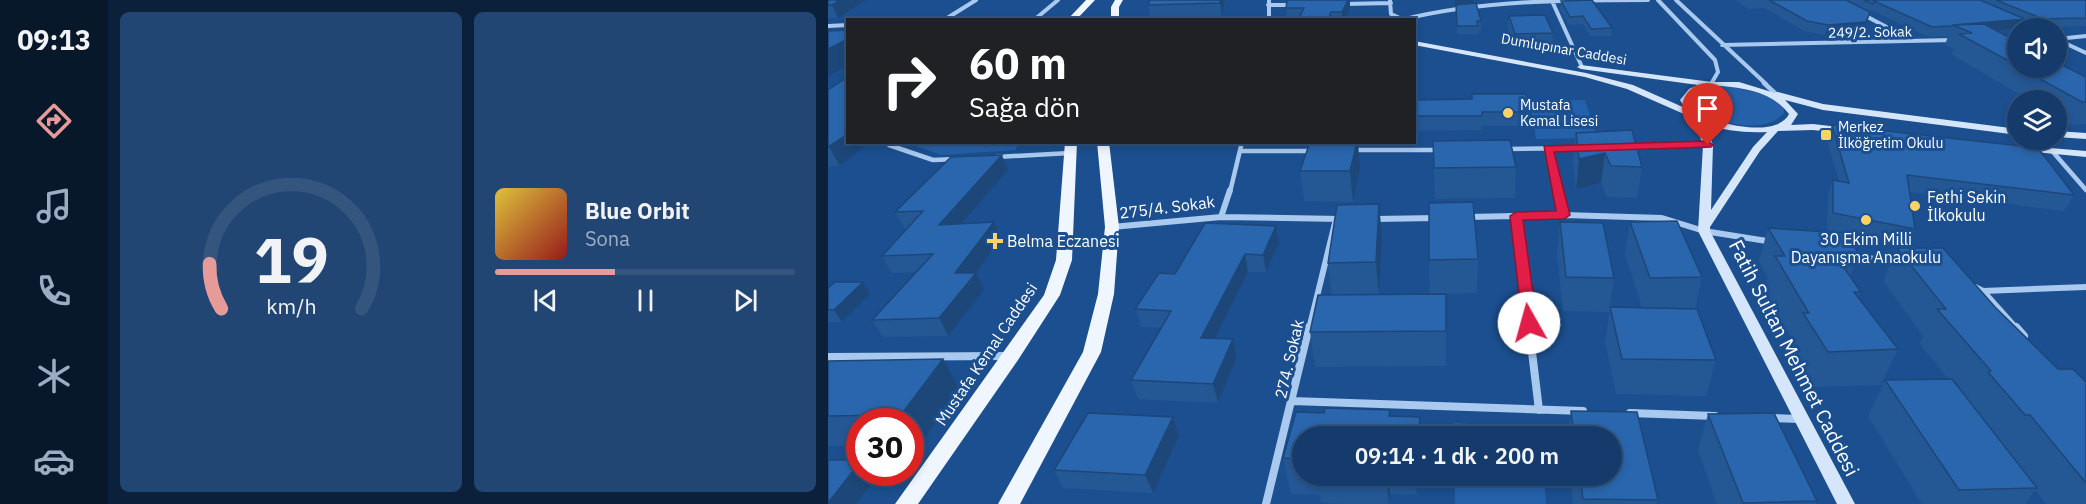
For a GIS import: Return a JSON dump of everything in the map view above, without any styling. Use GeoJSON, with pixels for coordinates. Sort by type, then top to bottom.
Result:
{"type":"FeatureCollection","features":[{"type":"Feature","properties":{"kind":"main road"},"geometry":{"type":"LineString","coordinates":[[1073,18],[1091,0]]}},
{"type":"Feature","properties":{"kind":"main road"},"geometry":{"type":"LineString","coordinates":[[1115,18],[1115,7],[1119,0]]}},
{"type":"Feature","properties":{"kind":"main road","name":"Dumlupınar Caddesi"},"geometry":{"type":"LineString","coordinates":[[1416,36],[1582,67],[1751,87],[1777,95]]}},
{"type":"Feature","properties":{"kind":"main road","name":"Dumlupınar Caddesi"},"geometry":{"type":"LineString","coordinates":[[1416,43],[1586,75],[1630,87],[1734,129],[1778,129]]}},
{"type":"Feature","properties":{"kind":"main road"},"geometry":{"type":"LineString","coordinates":[[1705,228],[1708,145],[1695,115],[1685,104],[1686,94],[1711,84]]}},
{"type":"Feature","properties":{"kind":"main road"},"geometry":{"type":"LineString","coordinates":[[1705,228],[1756,149],[1778,129],[1790,122],[1794,114],[1790,104],[1777,95]]}},
{"type":"Feature","properties":{"kind":"main road"},"geometry":{"type":"LineString","coordinates":[[1777,95],[1823,107],[2007,131]]}},
{"type":"Feature","properties":{"kind":"main road"},"geometry":{"type":"LineString","coordinates":[[1778,129],[1813,127],[1860,132]]}},
{"type":"Feature","properties":{"kind":"main road"},"geometry":{"type":"LineString","coordinates":[[2067,135],[2086,136]]}},
{"type":"Feature","properties":{"kind":"main road"},"geometry":{"type":"LineString","coordinates":[[1009,504],[1092,352],[1106,294],[1112,227],[1102,144]]}},
{"type":"Feature","properties":{"kind":"main road","name":"Mustafa Kemal Caddesi"},"geometry":{"type":"LineString","coordinates":[[906,504],[1012,356],[1052,295],[1064,260],[1071,148]]}},
{"type":"Feature","properties":{"kind":"main road"},"geometry":{"type":"LineString","coordinates":[[2029,150],[2086,154]]}},
{"type":"Feature","properties":{"kind":"main road","name":"Fatih Sultan Mehmet Caddesi"},"geometry":{"type":"LineString","coordinates":[[1705,228],[1800,418],[1846,504]]}},
{"type":"Feature","properties":{"kind":"street"},"geometry":{"type":"LineString","coordinates":[[947,18],[976,0]]}},
{"type":"Feature","properties":{"kind":"street"},"geometry":{"type":"LineString","coordinates":[[1036,18],[1058,0]]}},
{"type":"Feature","properties":{"kind":"street"},"geometry":{"type":"LineString","coordinates":[[1403,18],[1428,8],[1494,1],[1648,0]]}},
{"type":"Feature","properties":{"kind":"street"},"geometry":{"type":"LineString","coordinates":[[1658,0],[1705,47],[1718,67],[1717,76],[1711,84]]}},
{"type":"Feature","properties":{"kind":"street"},"geometry":{"type":"LineString","coordinates":[[1676,0],[1777,95]]}},
{"type":"Feature","properties":{"kind":"street"},"geometry":{"type":"LineString","coordinates":[[1552,1],[1582,67]]}},
{"type":"Feature","properties":{"kind":"street"},"geometry":{"type":"LineString","coordinates":[[1269,18],[1269,2],[1302,4]]}},
{"type":"Feature","properties":{"kind":"street"},"geometry":{"type":"LineString","coordinates":[[1335,4],[1390,2],[1392,14],[1399,18]]}},
{"type":"Feature","properties":{"kind":"street"},"geometry":{"type":"LineString","coordinates":[[1854,10],[1914,41]]}},
{"type":"Feature","properties":{"kind":"street"},"geometry":{"type":"LineString","coordinates":[[828,26],[846,26]]}},
{"type":"Feature","properties":{"kind":"street"},"geometry":{"type":"LineString","coordinates":[[2067,38],[2086,36]]}},
{"type":"Feature","properties":{"kind":"street","name":"249/2. Sokak"},"geometry":{"type":"LineString","coordinates":[[1722,45],[1960,40]]}},
{"type":"Feature","properties":{"kind":"street"},"geometry":{"type":"LineString","coordinates":[[2067,44],[2086,53]]}},
{"type":"Feature","properties":{"kind":"street"},"geometry":{"type":"LineString","coordinates":[[890,144],[933,160],[969,158]]}},
{"type":"Feature","properties":{"kind":"street","name":"275/4. Sokak"},"geometry":{"type":"LineString","coordinates":[[1112,227],[1221,217],[1227,204],[1242,144]]}},
{"type":"Feature","properties":{"kind":"street"},"geometry":{"type":"LineString","coordinates":[[1628,147],[1708,145]]}},
{"type":"Feature","properties":{"kind":"street"},"geometry":{"type":"LineString","coordinates":[[1501,149],[1593,147]]}},
{"type":"Feature","properties":{"kind":"street"},"geometry":{"type":"LineString","coordinates":[[992,157],[1071,148]]}},
{"type":"Feature","properties":{"kind":"street"},"geometry":{"type":"LineString","coordinates":[[1548,148],[1564,215]]}},
{"type":"Feature","properties":{"kind":"street"},"geometry":{"type":"LineString","coordinates":[[1240,151],[1324,150]]}},
{"type":"Feature","properties":{"kind":"street"},"geometry":{"type":"LineString","coordinates":[[1348,150],[1443,150]]}},
{"type":"Feature","properties":{"kind":"street"},"geometry":{"type":"LineString","coordinates":[[2053,153],[2086,190]]}},
{"type":"Feature","properties":{"kind":"street"},"geometry":{"type":"LineString","coordinates":[[1461,217],[1564,215],[1662,218],[1776,242]]}},
{"type":"Feature","properties":{"kind":"street"},"geometry":{"type":"LineString","coordinates":[[1516,216],[1539,410]]}},
{"type":"Feature","properties":{"kind":"street"},"geometry":{"type":"LineString","coordinates":[[1221,217],[1345,219]]}},
{"type":"Feature","properties":{"kind":"street"},"geometry":{"type":"LineString","coordinates":[[1364,219],[1450,218]]}},
{"type":"Feature","properties":{"kind":"street","name":"274. Sokak"},"geometry":{"type":"LineString","coordinates":[[1266,504],[1336,219]]}},
{"type":"Feature","properties":{"kind":"street"},"geometry":{"type":"LineString","coordinates":[[1846,254],[1904,264]]}},
{"type":"Feature","properties":{"kind":"street"},"geometry":{"type":"LineString","coordinates":[[1965,283],[1983,291],[2031,343]]}},
{"type":"Feature","properties":{"kind":"street"},"geometry":{"type":"LineString","coordinates":[[1983,291],[2086,287]]}},
{"type":"Feature","properties":{"kind":"street"},"geometry":{"type":"LineString","coordinates":[[830,359],[1012,356]]}},
{"type":"Feature","properties":{"kind":"street"},"geometry":{"type":"LineString","coordinates":[[1293,401],[1596,412]]}},
{"type":"Feature","properties":{"kind":"street"},"geometry":{"type":"LineString","coordinates":[[1618,412],[1720,416]]}},
{"type":"Feature","properties":{"kind":"street"},"geometry":{"type":"LineString","coordinates":[[1766,417],[1800,418]]}},
{"type":"Feature","properties":{"kind":"shaded area"},"geometry":{"type":"Polygon","coordinates":[[[1727,86],[1768,95],[1784,107],[1784,113],[1764,124],[1739,125],[1713,117],[1694,104],[1693,98],[1699,92],[1708,88],[1727,86]]]}},
{"type":"Feature","properties":{"kind":"shaded area"},"geometry":{"type":"Polygon","coordinates":[[[1585,100],[1597,138],[1536,139],[1530,101],[1585,100]]]}},
{"type":"Feature","properties":{"kind":"shaded area"},"geometry":{"type":"Polygon","coordinates":[[[909,144],[1018,144],[1016,150],[942,155],[909,144]]]}},
{"type":"Feature","properties":{"kind":"shaded area"},"geometry":{"type":"Polygon","coordinates":[[[1454,423],[1506,426],[1454,426],[1454,423]]]}},
{"type":"Feature","properties":{"kind":"shaded area"},"geometry":{"type":"Polygon","coordinates":[[[1455,486],[1545,486],[1546,504],[1455,504],[1455,486]]]}},
{"type":"Feature","properties":{"kind":"building"},"geometry":{"type":"Polygon","coordinates":[[[828,0],[840,0],[828,5],[828,0]]]}},
{"type":"Feature","properties":{"kind":"building"},"geometry":{"type":"Polygon","coordinates":[[[1150,0],[1220,0],[1220,3],[1148,5],[1150,0]]]}},
{"type":"Feature","properties":{"kind":"building"},"geometry":{"type":"Polygon","coordinates":[[[1287,0],[1348,0],[1342,12],[1331,12],[1329,18],[1299,18],[1304,8],[1286,8],[1287,0]]]}},
{"type":"Feature","properties":{"kind":"building"},"geometry":{"type":"Polygon","coordinates":[[[1592,0],[1612,28],[1591,29],[1583,16],[1570,17],[1561,1],[1592,0]]]}},
{"type":"Feature","properties":{"kind":"building"},"geometry":{"type":"Polygon","coordinates":[[[1769,0],[1846,0],[1870,12],[1866,22],[1828,25],[1807,21],[1769,0]]]}},
{"type":"Feature","properties":{"kind":"building"},"geometry":{"type":"Polygon","coordinates":[[[1864,0],[1980,0],[2023,18],[1932,27],[1874,1],[1873,4],[1864,0]]]}},
{"type":"Feature","properties":{"kind":"building"},"geometry":{"type":"Polygon","coordinates":[[[1996,0],[2086,0],[2086,18],[2038,18],[1996,0]]]}},
{"type":"Feature","properties":{"kind":"building"},"geometry":{"type":"Polygon","coordinates":[[[1476,3],[1481,21],[1477,21],[1478,26],[1457,26],[1456,5],[1476,3]]]}},
{"type":"Feature","properties":{"kind":"building"},"geometry":{"type":"Polygon","coordinates":[[[1545,15],[1553,33],[1515,34],[1509,16],[1545,15]]]}},
{"type":"Feature","properties":{"kind":"building"},"geometry":{"type":"Polygon","coordinates":[[[1984,24],[2007,36],[2007,60],[1959,34],[1972,33],[1953,25],[1984,24]]]}},
{"type":"Feature","properties":{"kind":"building"},"geometry":{"type":"Polygon","coordinates":[[[846,30],[846,40],[828,49],[828,31],[846,30]]]}},
{"type":"Feature","properties":{"kind":"building"},"geometry":{"type":"Polygon","coordinates":[[[2067,68],[2086,77],[2086,102],[2067,94],[2067,90],[2060,90],[2038,78],[2067,78],[2067,68]]]}},
{"type":"Feature","properties":{"kind":"building"},"geometry":{"type":"Polygon","coordinates":[[[846,80],[846,135],[828,147],[828,90],[846,80]]]}},
{"type":"Feature","properties":{"kind":"building"},"geometry":{"type":"Polygon","coordinates":[[[1472,94],[1526,94],[1529,112],[1482,112],[1482,116],[1416,116],[1416,100],[1472,99],[1472,94]]]}},
{"type":"Feature","properties":{"kind":"building"},"geometry":{"type":"Polygon","coordinates":[[[1832,125],[2007,145],[2007,150],[2040,150],[2074,195],[1907,175],[1915,229],[1833,213],[1833,180],[1849,183],[1832,125]]]}},
{"type":"Feature","properties":{"kind":"building"},"geometry":{"type":"Polygon","coordinates":[[[1632,130],[1642,167],[1611,166],[1605,153],[1579,159],[1576,133],[1632,130]]]}},
{"type":"Feature","properties":{"kind":"building"},"geometry":{"type":"Polygon","coordinates":[[[1510,140],[1516,167],[1434,168],[1433,141],[1510,140]]]}},
{"type":"Feature","properties":{"kind":"building"},"geometry":{"type":"Polygon","coordinates":[[[1309,144],[1357,144],[1350,171],[1300,171],[1309,144]]]}},
{"type":"Feature","properties":{"kind":"building"},"geometry":{"type":"Polygon","coordinates":[[[1002,155],[939,225],[994,222],[955,273],[976,273],[939,318],[872,320],[933,254],[882,256],[923,211],[895,212],[951,157],[1002,155]]]}},
{"type":"Feature","properties":{"kind":"building"},"geometry":{"type":"Polygon","coordinates":[[[1473,202],[1478,259],[1429,260],[1429,203],[1473,202]]]}},
{"type":"Feature","properties":{"kind":"building"},"geometry":{"type":"Polygon","coordinates":[[[1379,204],[1376,262],[1328,263],[1337,205],[1379,204]]]}},
{"type":"Feature","properties":{"kind":"building"},"geometry":{"type":"Polygon","coordinates":[[[1677,221],[1702,277],[1650,278],[1630,222],[1677,221]]]}},
{"type":"Feature","properties":{"kind":"building"},"geometry":{"type":"Polygon","coordinates":[[[1560,222],[1603,223],[1614,278],[1566,277],[1560,222]]]}},
{"type":"Feature","properties":{"kind":"building"},"geometry":{"type":"Polygon","coordinates":[[[1205,223],[1276,226],[1263,255],[1245,254],[1201,338],[1233,339],[1213,384],[1131,380],[1171,311],[1135,309],[1159,273],[1175,274],[1205,223]]]}},
{"type":"Feature","properties":{"kind":"building"},"geometry":{"type":"Polygon","coordinates":[[[1768,228],[1844,233],[1859,253],[1834,253],[1861,292],[1854,292],[1898,349],[1828,352],[1803,313],[1809,313],[1775,256],[1785,256],[1768,228]]]}},
{"type":"Feature","properties":{"kind":"building"},"geometry":{"type":"Polygon","coordinates":[[[1897,248],[1943,248],[1995,307],[2058,369],[2073,369],[2086,382],[2086,483],[2030,415],[2025,415],[1988,372],[1991,371],[1937,309],[1946,309],[1897,248]]]}},
{"type":"Feature","properties":{"kind":"building"},"geometry":{"type":"Polygon","coordinates":[[[835,282],[863,282],[834,310],[828,310],[828,288],[835,282]]]}},
{"type":"Feature","properties":{"kind":"building"},"geometry":{"type":"Polygon","coordinates":[[[1446,294],[1446,331],[1310,332],[1318,295],[1446,294]]]}},
{"type":"Feature","properties":{"kind":"building"},"geometry":{"type":"Polygon","coordinates":[[[1610,307],[1697,309],[1716,360],[1622,359],[1610,307]]]}},
{"type":"Feature","properties":{"kind":"building"},"geometry":{"type":"Polygon","coordinates":[[[943,359],[906,408],[846,408],[846,416],[828,416],[828,361],[943,359]]]}},
{"type":"Feature","properties":{"kind":"building"},"geometry":{"type":"Polygon","coordinates":[[[1952,379],[2037,488],[1959,490],[1885,380],[1952,379]]]}},
{"type":"Feature","properties":{"kind":"building"},"geometry":{"type":"Polygon","coordinates":[[[1325,408],[1390,410],[1389,416],[1420,417],[1419,426],[1292,426],[1296,412],[1324,413],[1325,408]]]}},
{"type":"Feature","properties":{"kind":"building"},"geometry":{"type":"Polygon","coordinates":[[[1571,411],[1637,412],[1658,500],[1583,499],[1581,486],[1622,486],[1622,426],[1573,426],[1571,411]]]}},
{"type":"Feature","properties":{"kind":"building"},"geometry":{"type":"Polygon","coordinates":[[[1088,413],[1173,417],[1145,475],[1054,470],[1088,413]]]}},
{"type":"Feature","properties":{"kind":"building"},"geometry":{"type":"Polygon","coordinates":[[[1774,413],[1817,501],[1743,503],[1708,414],[1774,413]]]}},
{"type":"Feature","properties":{"kind":"building"},"geometry":{"type":"Polygon","coordinates":[[[1292,426],[1292,458],[1283,458],[1292,426]]]}},
{"type":"Feature","properties":{"kind":"building"},"geometry":{"type":"Polygon","coordinates":[[[828,460],[846,460],[846,480],[828,503],[828,460]]]}},
{"type":"Feature","properties":{"kind":"place","name":"Mustafa Kemal Lisesi"},"geometry":{"type":"Point","coordinates":[1508,113]}},
{"type":"Feature","properties":{"kind":"place","name":"Merkez İlköğretim Okulu"},"geometry":{"type":"Point","coordinates":[1826,135]}},
{"type":"Feature","properties":{"kind":"place","name":"Fethi Sekin İlkokulu"},"geometry":{"type":"Point","coordinates":[1915,206]}},
{"type":"Feature","properties":{"kind":"place","name":"30 Ekim Milli Dayanışma Anaokulu"},"geometry":{"type":"Point","coordinates":[1866,220]}},
{"type":"Feature","properties":{"kind":"place","name":"Belma Eczanesi"},"geometry":{"type":"Point","coordinates":[995,241]}},
{"type":"Feature","properties":{"kind":"route"},"geometry":{"type":"LineString","coordinates":[[1529,323],[1516,216],[1564,215],[1548,148],[1708,145]]}}]}
